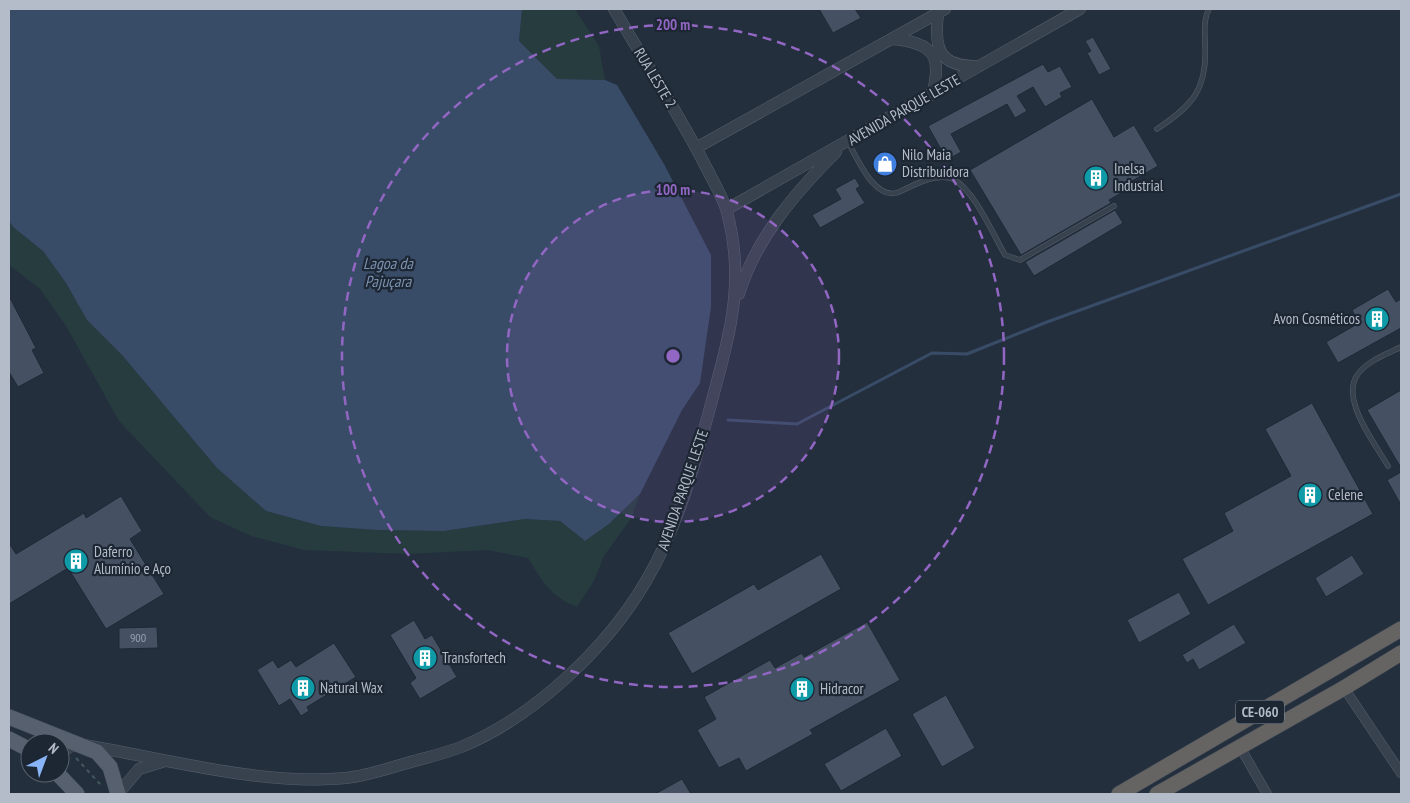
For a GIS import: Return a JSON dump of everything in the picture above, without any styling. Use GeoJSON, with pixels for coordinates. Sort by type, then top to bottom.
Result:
{"type":"FeatureCollection","features":[{"type":"Feature","properties":{"kind":"highway","name":"CE-060"},"geometry":{"type":"LineString","coordinates":[[1120,794],[1401,630]]}},
{"type":"Feature","properties":{"kind":"highway","name":"CE-060"},"geometry":{"type":"LineString","coordinates":[[1157,794],[1344,688],[1401,652]]}},
{"type":"Feature","properties":{"kind":"main road"},"geometry":{"type":"LineString","coordinates":[[9,717],[84,745],[105,760],[114,777],[118,794]]}},
{"type":"Feature","properties":{"kind":"main road"},"geometry":{"type":"LineString","coordinates":[[67,783],[77,794]]}},
{"type":"Feature","properties":{"kind":"street","name":"RUA LESTE 2"},"geometry":{"type":"LineString","coordinates":[[614,9],[696,148]]}},
{"type":"Feature","properties":{"kind":"street","name":"AVENIDA PARQUE LESTE"},"geometry":{"type":"LineString","coordinates":[[727,209],[932,95],[1080,9]]}},
{"type":"Feature","properties":{"kind":"street"},"geometry":{"type":"LineString","coordinates":[[696,148],[942,11]]}},
{"type":"Feature","properties":{"kind":"street"},"geometry":{"type":"LineString","coordinates":[[942,11],[936,34],[937,45],[941,53],[955,65],[981,66]]}},
{"type":"Feature","properties":{"kind":"street"},"geometry":{"type":"LineString","coordinates":[[893,39],[914,41],[930,53],[938,70],[932,95]]}},
{"type":"Feature","properties":{"kind":"street"},"geometry":{"type":"LineString","coordinates":[[734,310],[752,260],[775,221],[815,173],[846,143]]}},
{"type":"Feature","properties":{"kind":"street","name":"AVENIDA PARQUE LESTE"},"geometry":{"type":"LineString","coordinates":[[70,746],[84,745],[265,776],[320,779],[357,776],[439,755],[463,746],[494,730],[548,692],[582,662],[615,626],[646,582],[669,536],[692,470],[734,310],[735,271],[727,209],[696,148]]}},
{"type":"Feature","properties":{"kind":"street"},"geometry":{"type":"LineString","coordinates":[[1344,688],[1401,773]]}},
{"type":"Feature","properties":{"kind":"street"},"geometry":{"type":"LineString","coordinates":[[1240,747],[1267,794]]}},
{"type":"Feature","properties":{"kind":"street","name":"AVENIDA PARQUE LESTE"},"geometry":{"type":"LineString","coordinates":[[118,794],[143,767],[169,760]]}},
{"type":"Feature","properties":{"kind":"lane"},"geometry":{"type":"LineString","coordinates":[[1157,129],[1178,115],[1198,93],[1205,76],[1204,22],[1209,9]]}},
{"type":"Feature","properties":{"kind":"lane"},"geometry":{"type":"LineString","coordinates":[[846,143],[866,175],[880,189],[888,193],[896,193],[931,178],[943,176],[952,179],[973,200],[1005,255],[1013,259],[1020,260],[1114,206]]}},
{"type":"Feature","properties":{"kind":"lane"},"geometry":{"type":"LineString","coordinates":[[1388,466],[1360,418],[1353,400],[1354,383],[1361,370],[1401,347]]}},
{"type":"Feature","properties":{"kind":"path"},"geometry":{"type":"LineString","coordinates":[[70,755],[76,757],[103,788]]}},
{"type":"Feature","properties":{"kind":"green space"},"geometry":{"type":"Polygon","coordinates":[[[522,9],[575,9],[599,46],[605,80],[557,79],[519,41],[522,9]]]}},
{"type":"Feature","properties":{"kind":"green space"},"geometry":{"type":"Polygon","coordinates":[[[9,221],[13,227],[43,251],[66,283],[87,320],[122,355],[217,468],[266,511],[321,526],[377,530],[444,531],[525,519],[560,521],[585,541],[609,524],[640,494],[632,517],[604,556],[594,581],[577,607],[560,598],[548,587],[528,558],[488,550],[409,554],[304,550],[251,536],[210,517],[119,421],[66,326],[40,289],[9,265],[9,221]]]}},
{"type":"Feature","properties":{"kind":"water","name":"Lagoa da Pajuçara"},"geometry":{"type":"Polygon","coordinates":[[[9,9],[522,9],[519,41],[557,79],[605,80],[617,85],[664,164],[711,255],[711,307],[700,383],[682,410],[640,494],[609,524],[585,541],[560,521],[525,519],[444,531],[377,530],[321,526],[266,511],[217,468],[122,355],[87,320],[66,283],[43,251],[13,227],[9,221],[9,9]]]}},
{"type":"Feature","properties":{"kind":"building"},"geometry":{"type":"Polygon","coordinates":[[[819,9],[855,9],[861,18],[833,33],[819,9]]]}},
{"type":"Feature","properties":{"kind":"building"},"geometry":{"type":"Polygon","coordinates":[[[1093,37],[1111,69],[1099,75],[1087,53],[1091,51],[1085,41],[1093,37]]]}},
{"type":"Feature","properties":{"kind":"building"},"geometry":{"type":"Polygon","coordinates":[[[1043,64],[1048,72],[1060,66],[1072,87],[1060,93],[1062,97],[1045,107],[1033,87],[1017,96],[1027,111],[1015,118],[1007,104],[951,134],[961,152],[947,160],[928,126],[1043,64]]]}},
{"type":"Feature","properties":{"kind":"building","name":"Inelsa Industrial"},"geometry":{"type":"Polygon","coordinates":[[[1092,99],[1114,137],[1134,125],[1158,166],[1132,181],[1135,185],[1109,200],[1111,203],[1021,255],[970,170],[1092,99]]]}},
{"type":"Feature","properties":{"kind":"building"},"geometry":{"type":"Polygon","coordinates":[[[855,178],[860,186],[856,189],[865,203],[820,228],[812,215],[841,199],[835,189],[855,178]]]}},
{"type":"Feature","properties":{"kind":"building","name":"Inelsa Industrial"},"geometry":{"type":"Polygon","coordinates":[[[1115,210],[1123,223],[1034,276],[1025,262],[1115,210]]]}},
{"type":"Feature","properties":{"kind":"building","name":"Avon Cosméticos"},"geometry":{"type":"Polygon","coordinates":[[[1388,289],[1396,302],[1401,299],[1401,328],[1338,363],[1326,342],[1359,323],[1352,310],[1388,289]]]}},
{"type":"Feature","properties":{"kind":"building"},"geometry":{"type":"Polygon","coordinates":[[[9,296],[36,348],[32,350],[44,373],[18,387],[9,372],[9,296]]]}},
{"type":"Feature","properties":{"kind":"building"},"geometry":{"type":"Polygon","coordinates":[[[1401,390],[1401,468],[1367,410],[1401,390]]]}},
{"type":"Feature","properties":{"kind":"building","name":"Celene"},"geometry":{"type":"Polygon","coordinates":[[[1312,403],[1373,514],[1208,605],[1182,559],[1233,531],[1224,513],[1291,476],[1265,429],[1312,403]]]}},
{"type":"Feature","properties":{"kind":"building"},"geometry":{"type":"Polygon","coordinates":[[[1401,472],[1401,505],[1387,480],[1401,472]]]}},
{"type":"Feature","properties":{"kind":"building","name":"Daferro Alumínio e Aço"},"geometry":{"type":"Polygon","coordinates":[[[121,496],[142,531],[130,539],[164,594],[106,629],[68,568],[9,604],[9,543],[16,554],[84,513],[86,518],[121,496]]]}},
{"type":"Feature","properties":{"kind":"building"},"geometry":{"type":"Polygon","coordinates":[[[821,554],[841,589],[692,674],[668,633],[754,584],[758,590],[821,554]]]}},
{"type":"Feature","properties":{"kind":"building"},"geometry":{"type":"Polygon","coordinates":[[[1352,555],[1364,574],[1326,597],[1315,578],[1352,555]]]}},
{"type":"Feature","properties":{"kind":"building"},"geometry":{"type":"Polygon","coordinates":[[[1179,592],[1191,614],[1139,643],[1127,620],[1179,592]]]}},
{"type":"Feature","properties":{"kind":"building","name":"Transfortech"},"geometry":{"type":"Polygon","coordinates":[[[414,620],[425,639],[432,635],[457,677],[420,699],[410,683],[416,678],[390,635],[414,620]]]}},
{"type":"Feature","properties":{"kind":"building","name":"Hidracor"},"geometry":{"type":"Polygon","coordinates":[[[867,622],[900,680],[810,730],[813,734],[746,771],[739,758],[719,768],[697,730],[716,719],[704,697],[770,660],[775,668],[802,653],[804,657],[867,622]]]}},
{"type":"Feature","properties":{"kind":"building"},"geometry":{"type":"Polygon","coordinates":[[[1234,624],[1246,643],[1199,670],[1193,659],[1187,663],[1182,655],[1234,624]]]}},
{"type":"Feature","properties":{"kind":"building"},"geometry":{"type":"Polygon","coordinates":[[[157,627],[158,648],[119,649],[119,628],[157,627]]]}},
{"type":"Feature","properties":{"kind":"building","name":"Natural Wax"},"geometry":{"type":"Polygon","coordinates":[[[334,643],[356,677],[307,707],[309,711],[301,716],[290,699],[279,706],[257,670],[273,660],[278,668],[291,660],[296,667],[334,643]]]}},
{"type":"Feature","properties":{"kind":"building"},"geometry":{"type":"Polygon","coordinates":[[[946,695],[975,748],[942,767],[912,714],[946,695]]]}},
{"type":"Feature","properties":{"kind":"building","name":"Hidracor"},"geometry":{"type":"Polygon","coordinates":[[[886,728],[902,756],[841,791],[824,764],[886,728]]]}},
{"type":"Feature","properties":{"kind":"building"},"geometry":{"type":"Polygon","coordinates":[[[682,779],[691,794],[655,794],[682,779]]]}},
{"type":"Feature","properties":{"kind":"waterway"},"geometry":{"type":"LineString","coordinates":[[728,420],[797,424],[932,353],[967,354],[1047,322],[1401,194]]}},
{"type":"Feature","properties":{"kind":"place","name":"Nilo Maia Distribuidora"},"geometry":{"type":"Point","coordinates":[885,164]}},
{"type":"Feature","properties":{"kind":"place","name":"Inelsa Industrial"},"geometry":{"type":"Point","coordinates":[1096,178]}},
{"type":"Feature","properties":{"kind":"place","name":"Avon Cosméticos"},"geometry":{"type":"Point","coordinates":[1377,319]}},
{"type":"Feature","properties":{"kind":"place","name":"Celene"},"geometry":{"type":"Point","coordinates":[1310,495]}},
{"type":"Feature","properties":{"kind":"place","name":"Daferro Alumínio e Aço"},"geometry":{"type":"Point","coordinates":[76,561]}},
{"type":"Feature","properties":{"kind":"place","name":"Transfortech"},"geometry":{"type":"Point","coordinates":[425,658]}},
{"type":"Feature","properties":{"kind":"place","name":"Natural Wax"},"geometry":{"type":"Point","coordinates":[303,688]}},
{"type":"Feature","properties":{"kind":"place","name":"Hidracor"},"geometry":{"type":"Point","coordinates":[802,689]}}]}
